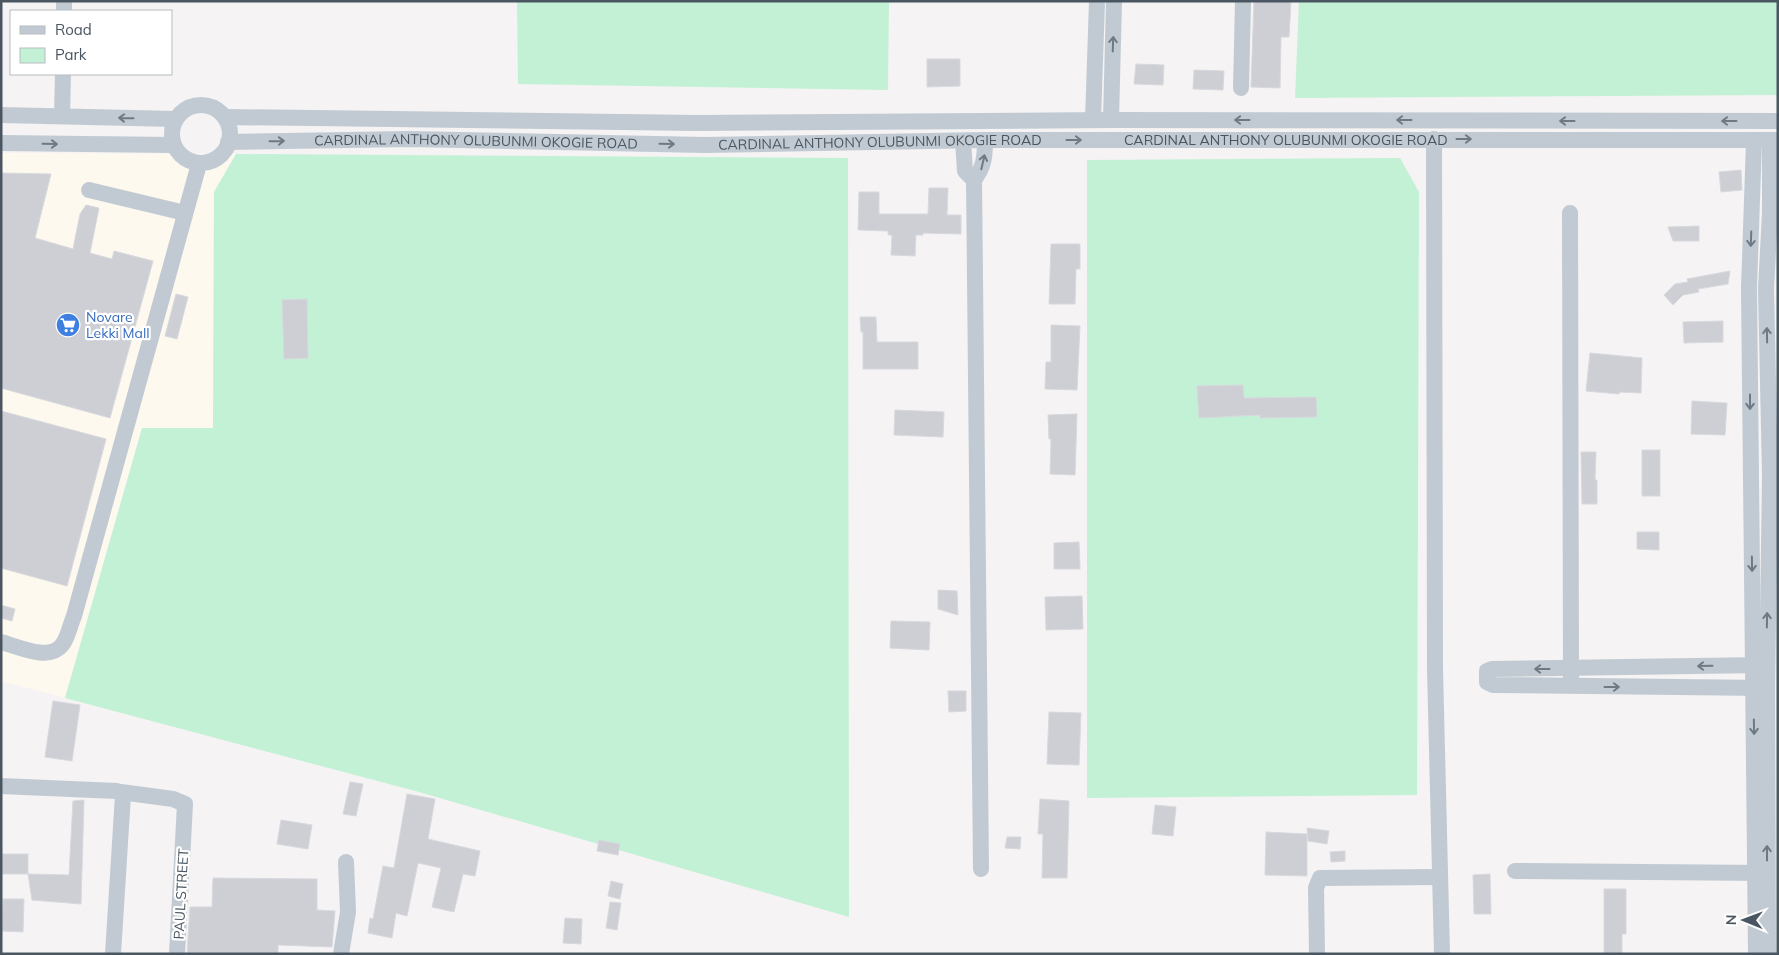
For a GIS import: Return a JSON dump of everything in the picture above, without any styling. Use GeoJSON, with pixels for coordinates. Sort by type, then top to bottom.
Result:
{"type":"FeatureCollection","features":[{"type":"Feature","properties":{"kind":"street"},"geometry":{"type":"LineString","coordinates":[[1093,120],[1097,1]]}},
{"type":"Feature","properties":{"kind":"street"},"geometry":{"type":"LineString","coordinates":[[1111,120],[1114,1]]}},
{"type":"Feature","properties":{"kind":"street"},"geometry":{"type":"LineString","coordinates":[[1241,88],[1243,1]]}},
{"type":"Feature","properties":{"kind":"street"},"geometry":{"type":"LineString","coordinates":[[62,116],[63,75]]}},
{"type":"Feature","properties":{"kind":"street"},"geometry":{"type":"LineString","coordinates":[[206,104],[217,109],[226,117],[230,126],[228,142],[222,153],[212,161],[199,164],[188,161],[179,155],[173,145],[171,136],[175,119],[183,110],[194,105],[206,104]]}},
{"type":"Feature","properties":{"kind":"street"},"geometry":{"type":"LineString","coordinates":[[1,115],[175,119]]}},
{"type":"Feature","properties":{"kind":"street","name":"CARDINAL ANTHONY OLUBUNMI OKOGIE ROAD"},"geometry":{"type":"LineString","coordinates":[[226,117],[697,123],[1093,120],[1778,121]]}},
{"type":"Feature","properties":{"kind":"street"},"geometry":{"type":"LineString","coordinates":[[1653,121],[1654,140]]}},
{"type":"Feature","properties":{"kind":"street","name":"CARDINAL ANTHONY OLUBUNMI OKOGIE ROAD"},"geometry":{"type":"LineString","coordinates":[[228,142],[409,139],[705,145],[985,140],[1767,140]]}},
{"type":"Feature","properties":{"kind":"street"},"geometry":{"type":"LineString","coordinates":[[1434,139],[1435,659],[1442,954]]}},
{"type":"Feature","properties":{"kind":"street"},"geometry":{"type":"LineString","coordinates":[[981,869],[974,180],[981,171],[985,158],[985,140]]}},
{"type":"Feature","properties":{"kind":"street"},"geometry":{"type":"LineString","coordinates":[[1766,662],[1750,477],[1749,288],[1767,140]]}},
{"type":"Feature","properties":{"kind":"street"},"geometry":{"type":"LineString","coordinates":[[1767,140],[1772,289],[1774,476],[1766,662],[1760,688],[1768,954]]}},
{"type":"Feature","properties":{"kind":"street"},"geometry":{"type":"LineString","coordinates":[[963,141],[965,171],[974,180]]}},
{"type":"Feature","properties":{"kind":"street"},"geometry":{"type":"LineString","coordinates":[[1,143],[173,145]]}},
{"type":"Feature","properties":{"kind":"street"},"geometry":{"type":"LineString","coordinates":[[1,642],[44,654],[57,650],[62,645],[74,616],[199,164]]}},
{"type":"Feature","properties":{"kind":"street"},"geometry":{"type":"LineString","coordinates":[[89,190],[185,213]]}},
{"type":"Feature","properties":{"kind":"street"},"geometry":{"type":"LineString","coordinates":[[1570,213],[1571,688]]}},
{"type":"Feature","properties":{"kind":"street"},"geometry":{"type":"LineString","coordinates":[[1749,288],[1772,289]]}},
{"type":"Feature","properties":{"kind":"street"},"geometry":{"type":"LineString","coordinates":[[1750,477],[1774,476]]}},
{"type":"Feature","properties":{"kind":"street"},"geometry":{"type":"LineString","coordinates":[[1760,688],[1571,688],[1493,685],[1487,682],[1486,676],[1488,671],[1492,669],[1571,670],[1766,662]]}},
{"type":"Feature","properties":{"kind":"street"},"geometry":{"type":"LineString","coordinates":[[1,786],[121,792],[124,798],[113,954]]}},
{"type":"Feature","properties":{"kind":"street","name":"PAUL STREET"},"geometry":{"type":"LineString","coordinates":[[121,792],[173,799],[185,804],[177,954]]}},
{"type":"Feature","properties":{"kind":"street"},"geometry":{"type":"LineString","coordinates":[[341,954],[348,912],[346,862]]}},
{"type":"Feature","properties":{"kind":"street"},"geometry":{"type":"LineString","coordinates":[[1515,871],[1767,873]]}},
{"type":"Feature","properties":{"kind":"street"},"geometry":{"type":"LineString","coordinates":[[1756,954],[1767,873]]}},
{"type":"Feature","properties":{"kind":"street"},"geometry":{"type":"LineString","coordinates":[[1317,954],[1316,888],[1320,878],[1440,877]]}},
{"type":"Feature","properties":{"kind":"shaded area","name":"Novare Lekki Mall"},"geometry":{"type":"Polygon","coordinates":[[[1,153],[236,154],[214,192],[213,428],[142,428],[65,698],[1,681],[1,153]]]}},
{"type":"Feature","properties":{"kind":"green space"},"geometry":{"type":"Polygon","coordinates":[[[517,1],[889,1],[888,90],[518,84],[517,1]]]}},
{"type":"Feature","properties":{"kind":"green space"},"geometry":{"type":"Polygon","coordinates":[[[1299,1],[1778,1],[1778,95],[1295,98],[1299,1]]]}},
{"type":"Feature","properties":{"kind":"green space"},"geometry":{"type":"Polygon","coordinates":[[[236,154],[848,158],[849,917],[419,792],[65,698],[142,428],[213,428],[214,192],[236,154]]]}},
{"type":"Feature","properties":{"kind":"green space"},"geometry":{"type":"Polygon","coordinates":[[[1400,158],[1419,192],[1417,795],[1087,798],[1087,160],[1400,158]]]}},
{"type":"Feature","properties":{"kind":"building"},"geometry":{"type":"Polygon","coordinates":[[[1254,1],[1291,1],[1289,37],[1281,37],[1280,88],[1251,87],[1254,1]]]}},
{"type":"Feature","properties":{"kind":"building"},"geometry":{"type":"Polygon","coordinates":[[[927,59],[960,59],[960,86],[927,87],[927,59]]]}},
{"type":"Feature","properties":{"kind":"building"},"geometry":{"type":"Polygon","coordinates":[[[1136,64],[1164,65],[1163,85],[1134,84],[1136,64]]]}},
{"type":"Feature","properties":{"kind":"building"},"geometry":{"type":"Polygon","coordinates":[[[1194,70],[1224,71],[1223,90],[1193,89],[1194,70]]]}},
{"type":"Feature","properties":{"kind":"building"},"geometry":{"type":"Polygon","coordinates":[[[1741,170],[1742,190],[1721,192],[1719,172],[1741,170]]]}},
{"type":"Feature","properties":{"kind":"building","name":"Novare Lekki Mall"},"geometry":{"type":"Polygon","coordinates":[[[1,173],[51,174],[35,238],[73,249],[80,214],[86,205],[99,208],[90,253],[112,259],[114,251],[153,261],[110,418],[1,388],[1,173]]]}},
{"type":"Feature","properties":{"kind":"building"},"geometry":{"type":"Polygon","coordinates":[[[929,188],[948,188],[947,215],[961,215],[961,234],[923,233],[923,235],[916,235],[915,256],[891,255],[892,235],[888,235],[888,231],[858,230],[859,192],[879,192],[879,214],[928,214],[929,188]]]}},
{"type":"Feature","properties":{"kind":"building"},"geometry":{"type":"Polygon","coordinates":[[[1699,226],[1699,241],[1673,241],[1668,227],[1699,226]]]}},
{"type":"Feature","properties":{"kind":"building"},"geometry":{"type":"Polygon","coordinates":[[[1051,244],[1080,244],[1080,269],[1076,269],[1075,304],[1049,304],[1051,244]]]}},
{"type":"Feature","properties":{"kind":"building"},"geometry":{"type":"Polygon","coordinates":[[[1730,271],[1728,284],[1698,289],[1699,292],[1683,295],[1673,305],[1664,295],[1675,284],[1688,282],[1687,279],[1730,271]]]}},
{"type":"Feature","properties":{"kind":"building"},"geometry":{"type":"Polygon","coordinates":[[[176,294],[188,297],[177,339],[165,336],[176,294]]]}},
{"type":"Feature","properties":{"kind":"building"},"geometry":{"type":"Polygon","coordinates":[[[307,299],[308,358],[284,359],[282,300],[307,299]]]}},
{"type":"Feature","properties":{"kind":"building"},"geometry":{"type":"Polygon","coordinates":[[[860,317],[876,317],[877,342],[918,342],[918,369],[863,369],[863,332],[861,332],[860,317]]]}},
{"type":"Feature","properties":{"kind":"building"},"geometry":{"type":"Polygon","coordinates":[[[1723,321],[1723,342],[1684,343],[1683,322],[1723,321]]]}},
{"type":"Feature","properties":{"kind":"building"},"geometry":{"type":"Polygon","coordinates":[[[1051,325],[1080,326],[1077,390],[1045,389],[1046,362],[1051,362],[1051,325]]]}},
{"type":"Feature","properties":{"kind":"building"},"geometry":{"type":"Polygon","coordinates":[[[1590,353],[1642,358],[1641,393],[1620,392],[1619,394],[1586,391],[1590,353]]]}},
{"type":"Feature","properties":{"kind":"building"},"geometry":{"type":"Polygon","coordinates":[[[1243,385],[1244,398],[1316,397],[1317,417],[1260,418],[1260,415],[1199,418],[1197,386],[1243,385]]]}},
{"type":"Feature","properties":{"kind":"building"},"geometry":{"type":"Polygon","coordinates":[[[1692,401],[1727,403],[1725,435],[1691,434],[1692,401]]]}},
{"type":"Feature","properties":{"kind":"building"},"geometry":{"type":"Polygon","coordinates":[[[895,410],[944,412],[943,437],[894,435],[895,410]]]}},
{"type":"Feature","properties":{"kind":"building"},"geometry":{"type":"Polygon","coordinates":[[[1,411],[106,439],[67,586],[1,568],[1,411]]]}},
{"type":"Feature","properties":{"kind":"building"},"geometry":{"type":"Polygon","coordinates":[[[1077,414],[1075,475],[1050,474],[1051,439],[1049,439],[1048,415],[1077,414]]]}},
{"type":"Feature","properties":{"kind":"building"},"geometry":{"type":"Polygon","coordinates":[[[1642,450],[1660,450],[1660,496],[1642,496],[1642,450]]]}},
{"type":"Feature","properties":{"kind":"building"},"geometry":{"type":"Polygon","coordinates":[[[1581,452],[1596,452],[1595,480],[1597,480],[1597,504],[1582,504],[1581,452]]]}},
{"type":"Feature","properties":{"kind":"building"},"geometry":{"type":"Polygon","coordinates":[[[1637,532],[1659,532],[1659,550],[1637,549],[1637,532]]]}},
{"type":"Feature","properties":{"kind":"building"},"geometry":{"type":"Polygon","coordinates":[[[1079,542],[1080,569],[1054,569],[1054,543],[1079,542]]]}},
{"type":"Feature","properties":{"kind":"building"},"geometry":{"type":"Polygon","coordinates":[[[938,590],[957,591],[958,615],[938,609],[938,590]]]}},
{"type":"Feature","properties":{"kind":"building"},"geometry":{"type":"Polygon","coordinates":[[[1082,596],[1083,629],[1046,630],[1045,597],[1082,596]]]}},
{"type":"Feature","properties":{"kind":"building"},"geometry":{"type":"Polygon","coordinates":[[[1,605],[15,609],[12,621],[1,618],[1,605]]]}},
{"type":"Feature","properties":{"kind":"building"},"geometry":{"type":"Polygon","coordinates":[[[891,621],[930,622],[929,650],[890,648],[891,621]]]}},
{"type":"Feature","properties":{"kind":"building"},"geometry":{"type":"Polygon","coordinates":[[[948,691],[966,691],[966,711],[949,712],[948,691]]]}},
{"type":"Feature","properties":{"kind":"building"},"geometry":{"type":"Polygon","coordinates":[[[53,701],[80,705],[72,761],[45,757],[53,701]]]}},
{"type":"Feature","properties":{"kind":"building"},"geometry":{"type":"Polygon","coordinates":[[[1049,712],[1081,713],[1079,765],[1047,764],[1049,712]]]}},
{"type":"Feature","properties":{"kind":"building"},"geometry":{"type":"Polygon","coordinates":[[[350,782],[363,784],[356,816],[343,814],[350,782]]]}},
{"type":"Feature","properties":{"kind":"building"},"geometry":{"type":"Polygon","coordinates":[[[407,794],[435,799],[428,839],[480,851],[475,876],[463,874],[454,912],[432,907],[441,868],[418,863],[407,916],[396,913],[392,938],[368,933],[370,918],[373,919],[383,866],[394,868],[407,794]]]}},
{"type":"Feature","properties":{"kind":"building"},"geometry":{"type":"Polygon","coordinates":[[[1040,799],[1069,801],[1067,878],[1042,878],[1043,834],[1038,834],[1040,799]]]}},
{"type":"Feature","properties":{"kind":"building"},"geometry":{"type":"Polygon","coordinates":[[[84,800],[81,904],[32,900],[28,874],[69,875],[73,801],[84,800]]]}},
{"type":"Feature","properties":{"kind":"building"},"geometry":{"type":"Polygon","coordinates":[[[1155,805],[1176,807],[1173,836],[1152,834],[1155,805]]]}},
{"type":"Feature","properties":{"kind":"building"},"geometry":{"type":"Polygon","coordinates":[[[281,820],[312,825],[308,849],[277,844],[281,820]]]}},
{"type":"Feature","properties":{"kind":"building"},"geometry":{"type":"Polygon","coordinates":[[[1307,828],[1329,831],[1327,844],[1308,841],[1307,828]]]}},
{"type":"Feature","properties":{"kind":"building"},"geometry":{"type":"Polygon","coordinates":[[[1266,832],[1307,834],[1307,876],[1265,875],[1266,832]]]}},
{"type":"Feature","properties":{"kind":"building"},"geometry":{"type":"Polygon","coordinates":[[[1007,837],[1021,837],[1020,849],[1005,848],[1007,837]]]}},
{"type":"Feature","properties":{"kind":"building"},"geometry":{"type":"Polygon","coordinates":[[[599,840],[620,844],[618,855],[597,851],[599,840]]]}},
{"type":"Feature","properties":{"kind":"building"},"geometry":{"type":"Polygon","coordinates":[[[1345,851],[1345,861],[1331,862],[1330,852],[1345,851]]]}},
{"type":"Feature","properties":{"kind":"building"},"geometry":{"type":"Polygon","coordinates":[[[1,854],[28,854],[28,874],[1,874],[1,854]]]}},
{"type":"Feature","properties":{"kind":"building"},"geometry":{"type":"Polygon","coordinates":[[[1490,874],[1491,914],[1474,914],[1473,875],[1490,874]]]}},
{"type":"Feature","properties":{"kind":"building"},"geometry":{"type":"Polygon","coordinates":[[[213,878],[317,879],[317,910],[335,911],[332,947],[278,945],[278,954],[187,954],[190,907],[212,907],[213,878]]]}},
{"type":"Feature","properties":{"kind":"building"},"geometry":{"type":"Polygon","coordinates":[[[611,881],[623,884],[620,899],[608,896],[611,881]]]}},
{"type":"Feature","properties":{"kind":"building"},"geometry":{"type":"Polygon","coordinates":[[[1604,889],[1626,889],[1626,934],[1622,934],[1622,954],[1604,954],[1604,889]]]}},
{"type":"Feature","properties":{"kind":"building"},"geometry":{"type":"Polygon","coordinates":[[[3,899],[24,899],[23,932],[2,931],[3,899]]]}},
{"type":"Feature","properties":{"kind":"building"},"geometry":{"type":"Polygon","coordinates":[[[610,902],[621,903],[617,930],[606,928],[610,902]]]}},
{"type":"Feature","properties":{"kind":"building"},"geometry":{"type":"Polygon","coordinates":[[[565,918],[582,919],[581,944],[563,943],[565,918]]]}},
{"type":"Feature","properties":{"kind":"place","name":"Novare Lekki Mall"},"geometry":{"type":"Point","coordinates":[68,325]}}]}
